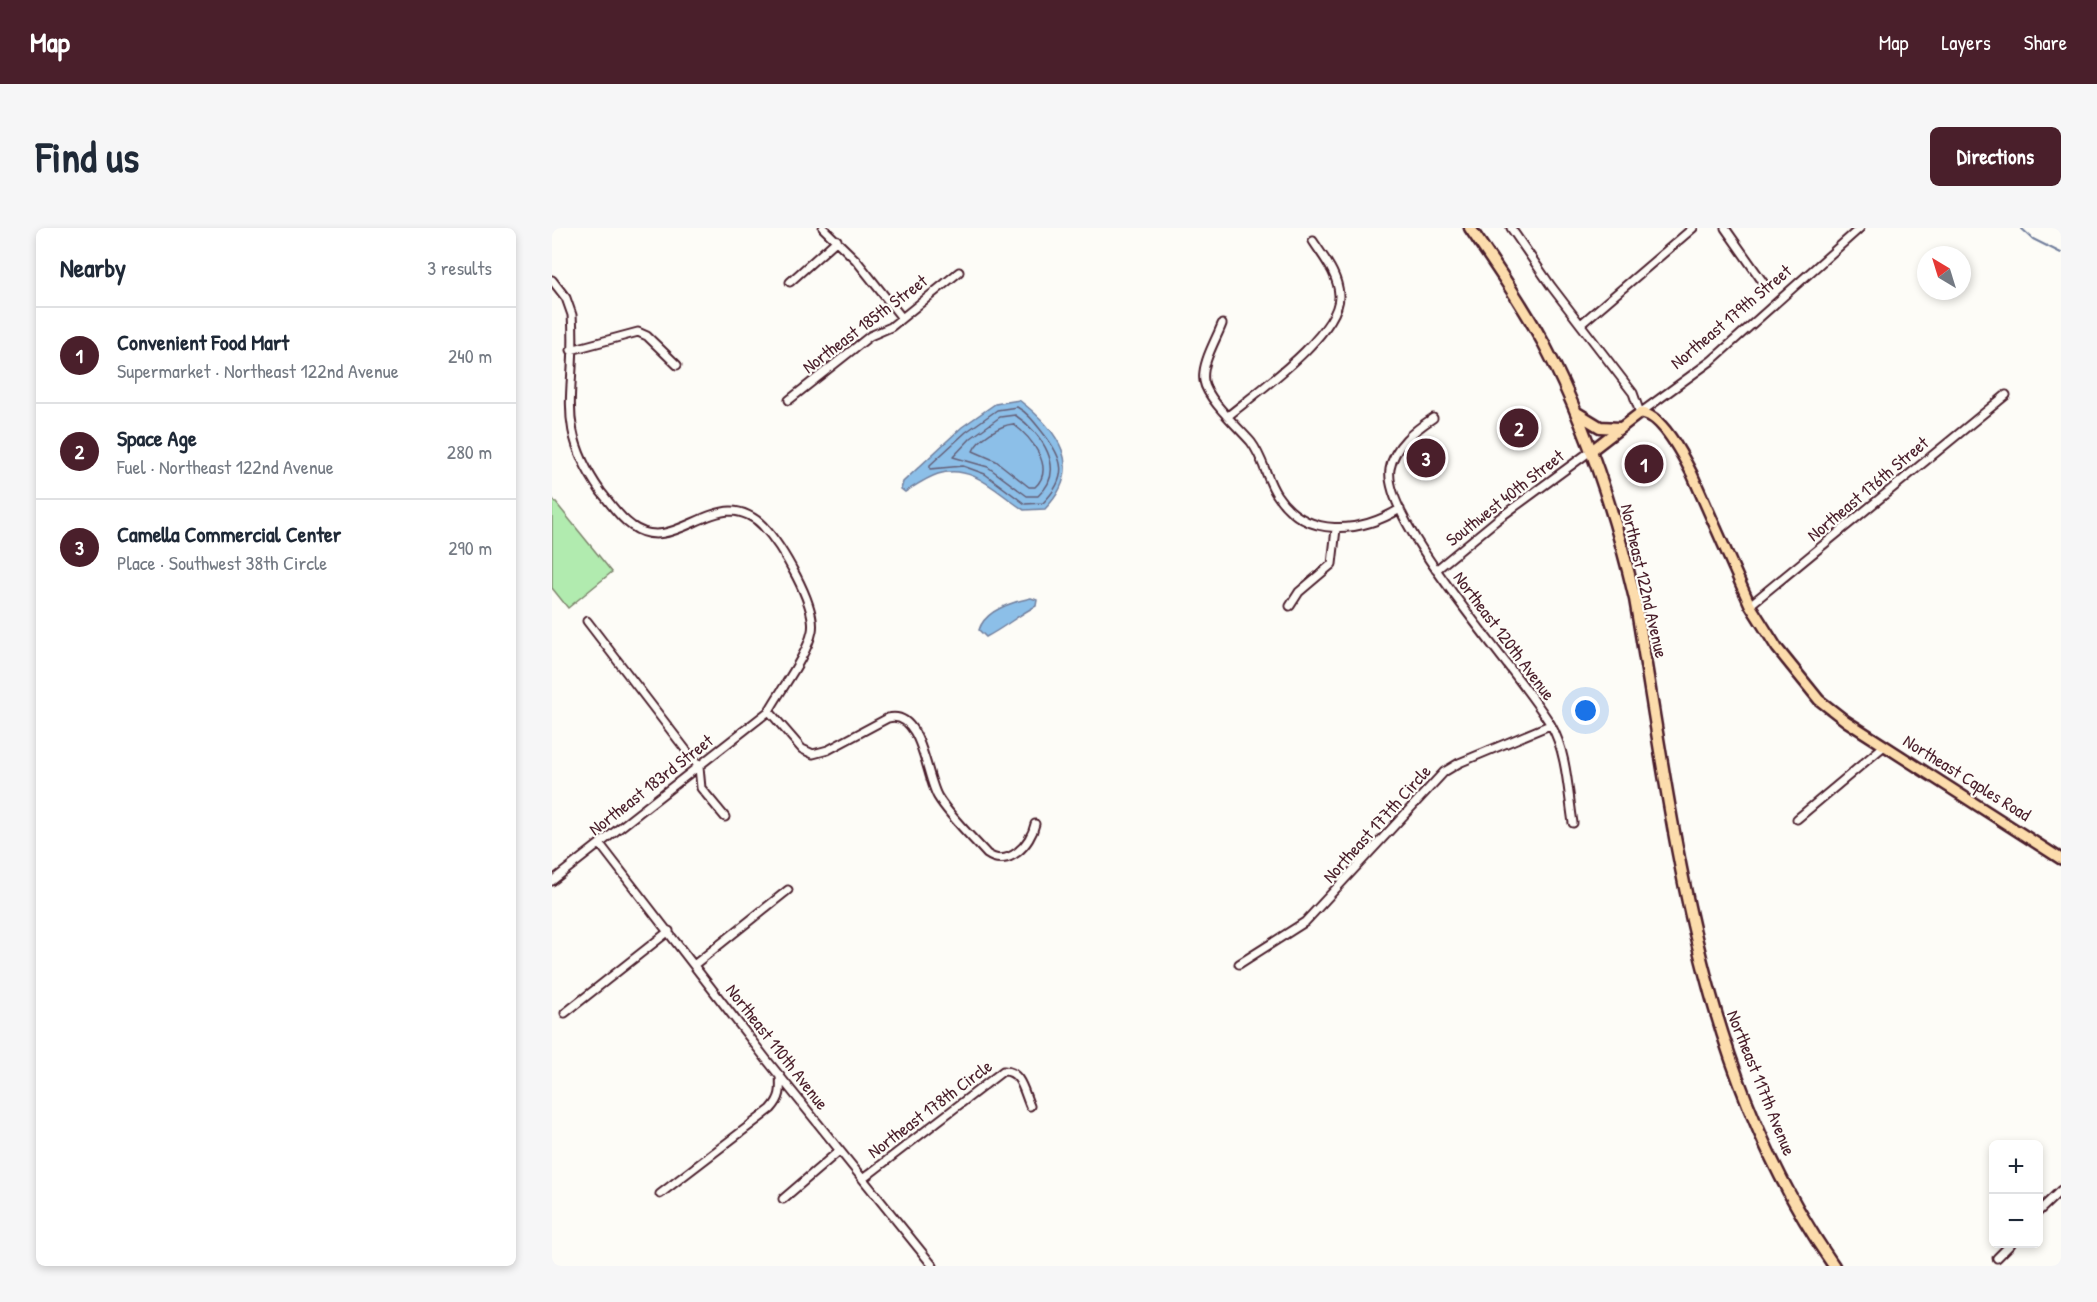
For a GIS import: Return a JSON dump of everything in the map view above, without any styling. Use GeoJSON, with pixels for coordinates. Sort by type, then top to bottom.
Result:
{"type":"FeatureCollection","features":[{"type":"Feature","properties":{"kind":"highway","name":"Northeast 122nd Avenue"},"geometry":{"type":"LineString","coordinates":[[1470,228],[1542,341],[1592,450],[1624,551],[1635,598],[1688,900]]}},
{"type":"Feature","properties":{"kind":"highway"},"geometry":{"type":"LineString","coordinates":[[1576,413],[1600,427],[1619,428]]}},
{"type":"Feature","properties":{"kind":"highway","name":"Northeast 117th Avenue"},"geometry":{"type":"LineString","coordinates":[[1688,900],[1706,986],[1734,1072],[1774,1162],[1834,1266]]}},
{"type":"Feature","properties":{"kind":"main road","name":"Northeast 179th Street"},"geometry":{"type":"LineString","coordinates":[[1592,450],[1640,413]]}},
{"type":"Feature","properties":{"kind":"main road"},"geometry":{"type":"LineString","coordinates":[[1640,413],[1655,418],[1683,457],[1750,605],[1795,672],[1819,700],[1884,746]]}},
{"type":"Feature","properties":{"kind":"main road","name":"Northeast Caples Road"},"geometry":{"type":"LineString","coordinates":[[1884,746],[2061,859]]}},
{"type":"Feature","properties":{"kind":"street"},"geometry":{"type":"LineString","coordinates":[[824,228],[837,240],[902,318]]}},
{"type":"Feature","properties":{"kind":"street"},"geometry":{"type":"LineString","coordinates":[[1511,228],[1633,393],[1640,413]]}},
{"type":"Feature","properties":{"kind":"street"},"geometry":{"type":"LineString","coordinates":[[1581,324],[1693,228]]}},
{"type":"Feature","properties":{"kind":"street"},"geometry":{"type":"LineString","coordinates":[[1725,228],[1765,285]]}},
{"type":"Feature","properties":{"kind":"street","name":"Northeast 179th Street"},"geometry":{"type":"LineString","coordinates":[[1640,413],[1711,361],[1860,228]]}},
{"type":"Feature","properties":{"kind":"street"},"geometry":{"type":"LineString","coordinates":[[790,282],[837,240]]}},
{"type":"Feature","properties":{"kind":"street"},"geometry":{"type":"LineString","coordinates":[[1228,416],[1316,338],[1338,308],[1337,280],[1314,241]]}},
{"type":"Feature","properties":{"kind":"street","name":"Northeast 185th Street"},"geometry":{"type":"LineString","coordinates":[[789,400],[870,336],[891,327],[959,272]]}},
{"type":"Feature","properties":{"kind":"street"},"geometry":{"type":"LineString","coordinates":[[552,280],[570,306],[571,350],[567,413],[572,446],[586,472],[624,520],[636,529],[659,534],[677,530],[720,512],[735,511],[747,514],[767,531],[809,603],[813,622],[810,636],[769,711],[802,749],[813,754],[828,750],[888,718],[898,717],[906,720],[922,750],[939,799],[987,854],[994,859],[1007,859],[1024,846],[1035,824]]}},
{"type":"Feature","properties":{"kind":"street"},"geometry":{"type":"LineString","coordinates":[[1221,324],[1205,367],[1204,382],[1258,452],[1272,487],[1284,504],[1317,526],[1336,529],[1349,528],[1400,509]]}},
{"type":"Feature","properties":{"kind":"street"},"geometry":{"type":"LineString","coordinates":[[571,350],[638,332],[647,336],[664,356],[677,365]]}},
{"type":"Feature","properties":{"kind":"street","name":"Northeast 176th Street"},"geometry":{"type":"LineString","coordinates":[[1750,605],[2006,395]]}},
{"type":"Feature","properties":{"kind":"street","name":"Northeast 120th Avenue"},"geometry":{"type":"LineString","coordinates":[[1433,418],[1404,441],[1392,460],[1389,477],[1400,509],[1436,570],[1531,693],[1550,724],[1559,746],[1573,823]]}},
{"type":"Feature","properties":{"kind":"street","name":"Southwest 40th Street"},"geometry":{"type":"LineString","coordinates":[[1436,570],[1498,519],[1592,450]]}},
{"type":"Feature","properties":{"kind":"street"},"geometry":{"type":"LineString","coordinates":[[1290,606],[1299,592],[1332,564],[1336,529]]}},
{"type":"Feature","properties":{"kind":"street"},"geometry":{"type":"LineString","coordinates":[[587,621],[699,767],[701,788],[725,818]]}},
{"type":"Feature","properties":{"kind":"street","name":"Northeast 183rd Street"},"geometry":{"type":"LineString","coordinates":[[552,881],[769,711]]}},
{"type":"Feature","properties":{"kind":"street","name":"Northeast 177th Circle"},"geometry":{"type":"LineString","coordinates":[[1239,964],[1305,922],[1444,772],[1459,763],[1550,724]]}},
{"type":"Feature","properties":{"kind":"street"},"geometry":{"type":"LineString","coordinates":[[1797,819],[1884,746]]}},
{"type":"Feature","properties":{"kind":"street","name":"Northeast 110th Avenue"},"geometry":{"type":"LineString","coordinates":[[600,844],[839,1151],[864,1178],[933,1266]]}},
{"type":"Feature","properties":{"kind":"street"},"geometry":{"type":"LineString","coordinates":[[694,965],[788,890]]}},
{"type":"Feature","properties":{"kind":"street"},"geometry":{"type":"LineString","coordinates":[[565,1013],[669,932]]}},
{"type":"Feature","properties":{"kind":"street","name":"Northeast 178th Circle"},"geometry":{"type":"LineString","coordinates":[[864,1178],[1003,1071],[1009,1071],[1018,1078],[1030,1106]]}},
{"type":"Feature","properties":{"kind":"street"},"geometry":{"type":"LineString","coordinates":[[660,1194],[771,1109],[779,1100],[782,1092],[780,1076]]}},
{"type":"Feature","properties":{"kind":"street"},"geometry":{"type":"LineString","coordinates":[[783,1199],[839,1151]]}},
{"type":"Feature","properties":{"kind":"street"},"geometry":{"type":"LineString","coordinates":[[2043,1207],[2061,1190]]}},
{"type":"Feature","properties":{"kind":"street"},"geometry":{"type":"LineString","coordinates":[[1997,1258],[2007,1248]]}},
{"type":"Feature","properties":{"kind":"green space"},"geometry":{"type":"Polygon","coordinates":[[[552,498],[612,572],[568,608],[552,588],[552,498]]]}},
{"type":"Feature","properties":{"kind":"water"},"geometry":{"type":"Polygon","coordinates":[[[1019,400],[1045,424],[1062,450],[1065,464],[1064,478],[1057,493],[1045,509],[1024,510],[984,482],[962,473],[938,474],[905,492],[901,489],[903,482],[962,427],[995,404],[1019,400]]]}},
{"type":"Feature","properties":{"kind":"water"},"geometry":{"type":"Polygon","coordinates":[[[1031,598],[1037,600],[1036,606],[999,630],[986,637],[979,630],[982,623],[993,612],[1031,598]]]}},
{"type":"Feature","properties":{"kind":"waterway"},"geometry":{"type":"LineString","coordinates":[[2021,228],[2033,239],[2061,253]]}},
{"type":"Feature","properties":{"kind":"place","name":"Space Age"},"geometry":{"type":"Point","coordinates":[1519,428]}},
{"type":"Feature","properties":{"kind":"place","name":"Camella Commercial Center"},"geometry":{"type":"Point","coordinates":[1426,458]}},
{"type":"Feature","properties":{"kind":"place","name":"Convenient Food Mart"},"geometry":{"type":"Point","coordinates":[1644,464]}}]}
